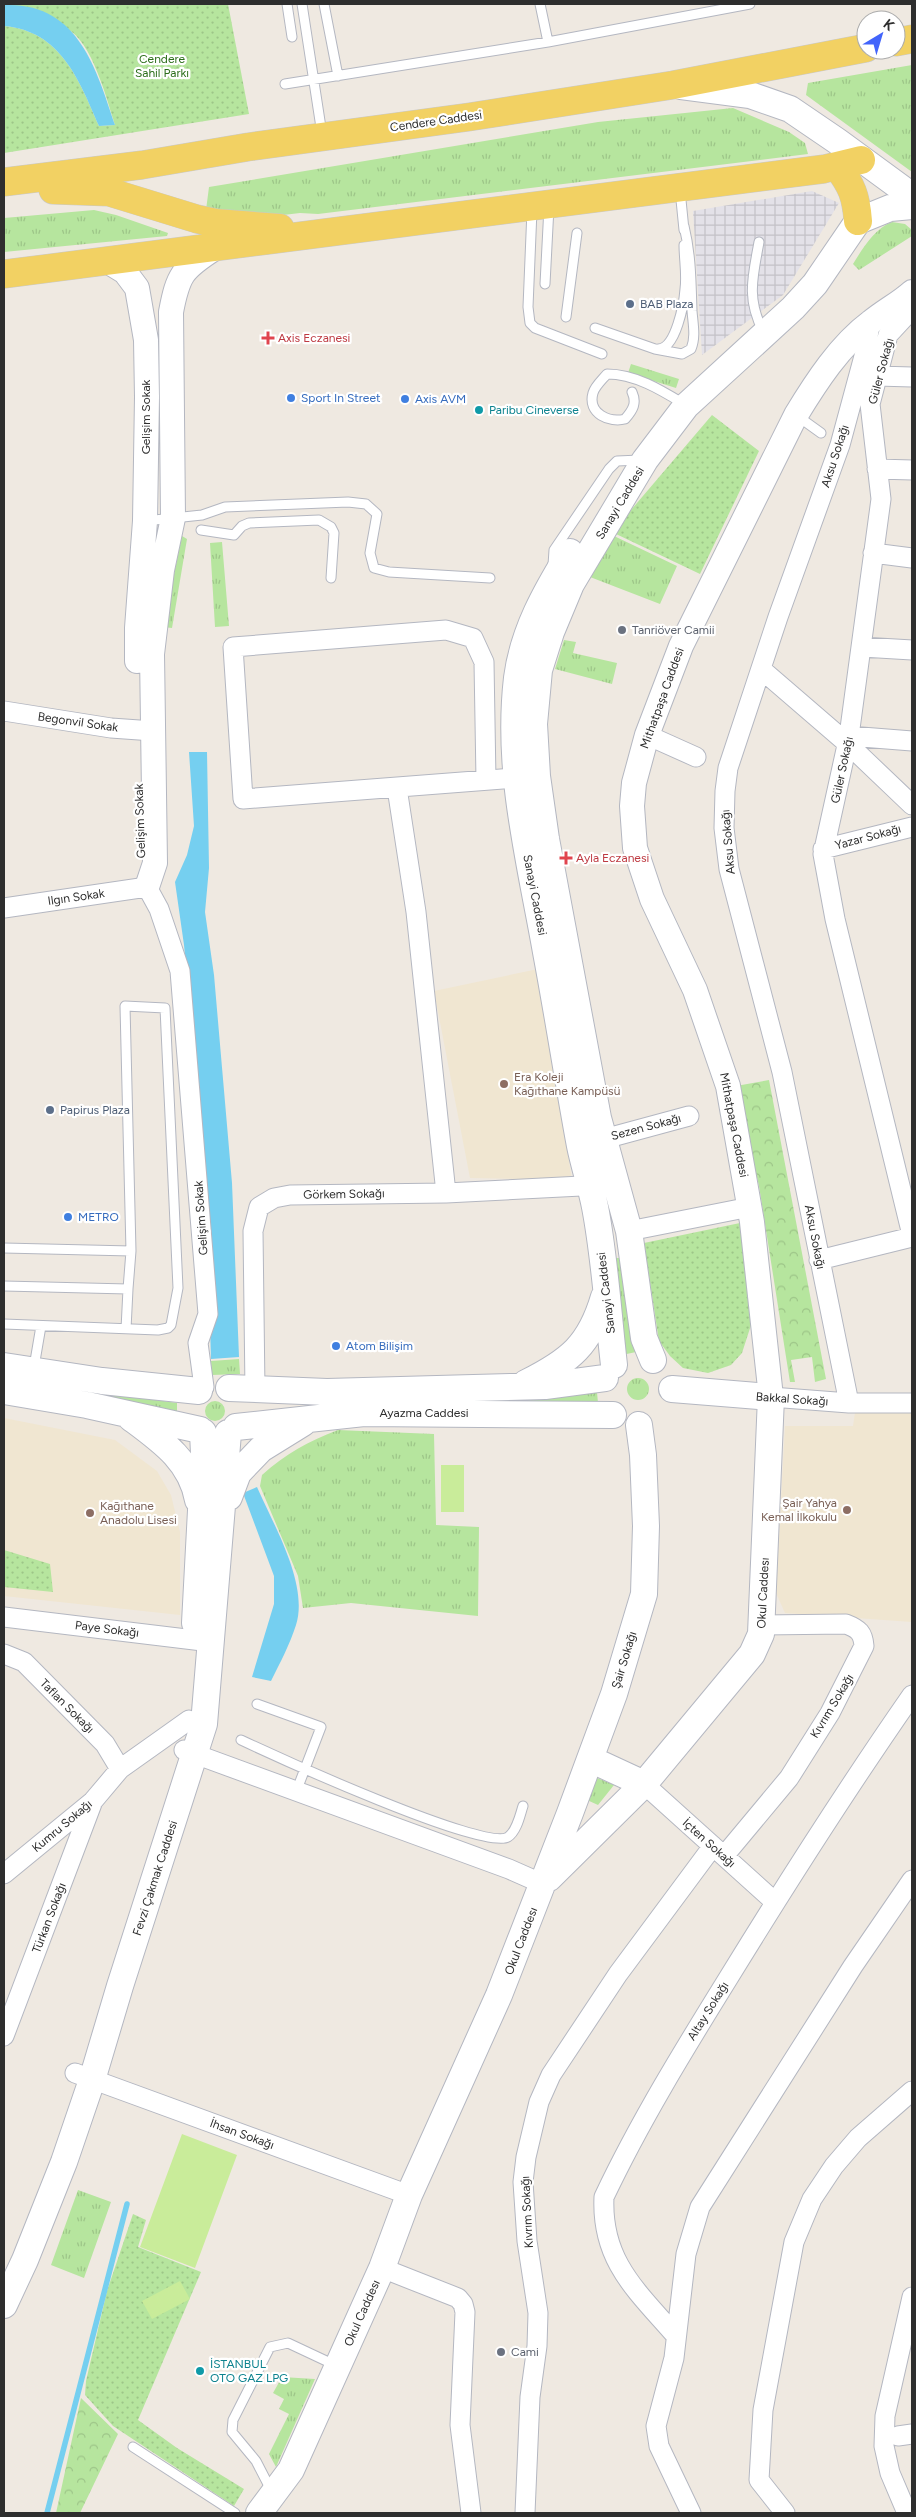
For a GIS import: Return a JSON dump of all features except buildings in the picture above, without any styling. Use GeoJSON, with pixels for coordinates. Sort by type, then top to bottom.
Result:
{"type":"FeatureCollection","features":[{"type":"Feature","properties":{"kind":"main road","name":"Cendere Caddesi"},"geometry":{"type":"LineString","coordinates":[[4,182],[142,164],[673,85],[856,50]]}},
{"type":"Feature","properties":{"kind":"main road"},"geometry":{"type":"LineString","coordinates":[[673,85],[750,95],[790,109],[837,141],[849,163],[849,183],[856,198],[858,221],[890,208],[912,206]]}},
{"type":"Feature","properties":{"kind":"main road"},"geometry":{"type":"LineString","coordinates":[[4,274],[680,188],[849,163],[912,196]]}},
{"type":"Feature","properties":{"kind":"main road"},"geometry":{"type":"LineString","coordinates":[[4,190],[109,192],[206,221],[315,233]]}},
{"type":"Feature","properties":{"kind":"main road","name":"Sanayi Caddesi"},"geometry":{"type":"LineString","coordinates":[[653,1360],[644,1338],[628,1231],[602,1185],[524,837],[526,777],[544,651],[571,584],[645,460],[686,406],[793,308],[815,284],[858,221]]}},
{"type":"Feature","properties":{"kind":"main road","name":"Sanayi Caddesi"},"geometry":{"type":"LineString","coordinates":[[610,1372],[605,1292],[602,1185],[604,1139],[555,896],[526,777],[515,702],[517,676],[527,638],[539,606],[556,575],[625,470],[645,460]]}},
{"type":"Feature","properties":{"kind":"main road"},"geometry":{"type":"LineString","coordinates":[[520,1387],[540,1376],[579,1349],[590,1332],[605,1292]]}},
{"type":"Feature","properties":{"kind":"main road"},"geometry":{"type":"LineString","coordinates":[[633,1356],[653,1360],[663,1368],[669,1378],[672,1389],[671,1398],[663,1414],[648,1424],[630,1425],[613,1415],[604,1400],[603,1390],[610,1372],[633,1356]]}},
{"type":"Feature","properties":{"kind":"main road","name":"Ayazma Caddesi"},"geometry":{"type":"LineString","coordinates":[[4,1366],[211,1388],[327,1392],[520,1387],[610,1372]]}},
{"type":"Feature","properties":{"kind":"main road"},"geometry":{"type":"LineString","coordinates":[[211,1388],[240,1401],[242,1410],[217,1430],[191,1415],[191,1406],[211,1388]]}},
{"type":"Feature","properties":{"kind":"main road","name":"Bakkal Sokağı"},"geometry":{"type":"LineString","coordinates":[[672,1389],[772,1397]]}},
{"type":"Feature","properties":{"kind":"main road","name":"Ayazma Caddesi"},"geometry":{"type":"LineString","coordinates":[[4,1391],[217,1430],[364,1413],[613,1415]]}},
{"type":"Feature","properties":{"kind":"main road","name":"Okul Caddesı"},"geometry":{"type":"LineString","coordinates":[[266,2504],[290,2470],[338,2367],[382,2268],[409,2194],[499,1995],[543,1884],[644,1784],[752,1654],[761,1634],[772,1397]]}},
{"type":"Feature","properties":{"kind":"main road"},"geometry":{"type":"LineString","coordinates":[[123,1412],[175,1453],[190,1472],[196,1489],[211,1517]]}},
{"type":"Feature","properties":{"kind":"main road"},"geometry":{"type":"LineString","coordinates":[[211,1517],[238,1473],[261,1449],[310,1418]]}},
{"type":"Feature","properties":{"kind":"main road","name":"Şair Sokağı"},"geometry":{"type":"LineString","coordinates":[[543,1884],[614,1694],[644,1594],[646,1526],[644,1455],[639,1425]]}},
{"type":"Feature","properties":{"kind":"main road","name":"Fevzi Çakmak Caddesi"},"geometry":{"type":"LineString","coordinates":[[4,2276],[39,2183],[84,2076],[189,1752],[204,1724],[203,1641],[211,1517],[204,1454],[217,1430]]}},
{"type":"Feature","properties":{"kind":"main road","name":"Fevzi Çakmak Caddesi"},"geometry":{"type":"LineString","coordinates":[[189,1752],[189,1720],[203,1641]]}},
{"type":"Feature","properties":{"kind":"main road"},"geometry":{"type":"LineString","coordinates":[[590,1759],[644,1784]]}},
{"type":"Feature","properties":{"kind":"main road","name":"Fevzi Çakmak Caddesi"},"geometry":{"type":"LineString","coordinates":[[4,2305],[25,2260],[64,2162],[84,2076]]}},
{"type":"Feature","properties":{"kind":"street"},"geometry":{"type":"LineString","coordinates":[[145,731],[153,635],[162,570],[173,518],[172,312],[177,283],[186,269],[194,261],[215,248]]}},
{"type":"Feature","properties":{"kind":"street","name":"Gelişim Sokak"},"geometry":{"type":"LineString","coordinates":[[107,261],[125,272],[136,288],[146,340],[145,522],[137,628],[145,731],[139,856],[147,887],[159,909],[180,971],[208,1314],[198,1343],[211,1388]]}},
{"type":"Feature","properties":{"kind":"street","name":"Mithatpaşa Caddesi"},"geometry":{"type":"LineString","coordinates":[[772,1397],[750,1207],[725,1075],[695,990],[652,898],[636,848],[632,806],[634,783],[646,736],[681,646],[796,415],[812,390],[849,341],[870,322],[912,292]]}},
{"type":"Feature","properties":{"kind":"street","name":"Güler Sokağı"},"geometry":{"type":"LineString","coordinates":[[912,309],[888,335],[870,404],[881,499],[849,740],[823,850],[835,919],[912,1236]]}},
{"type":"Feature","properties":{"kind":"street","name":"Aksu Sokağı"},"geometry":{"type":"LineString","coordinates":[[849,1403],[782,1072],[729,869],[724,828],[728,768],[840,445],[867,345],[870,322]]}},
{"type":"Feature","properties":{"kind":"street"},"geometry":{"type":"LineString","coordinates":[[877,376],[912,377]]}},
{"type":"Feature","properties":{"kind":"street"},"geometry":{"type":"LineString","coordinates":[[877,469],[912,470]]}},
{"type":"Feature","properties":{"kind":"street"},"geometry":{"type":"LineString","coordinates":[[873,552],[912,558]]}},
{"type":"Feature","properties":{"kind":"street"},"geometry":{"type":"LineString","coordinates":[[486,780],[484,662],[473,638],[446,630],[233,647],[244,799],[526,777]]}},
{"type":"Feature","properties":{"kind":"street"},"geometry":{"type":"LineString","coordinates":[[862,647],[912,650]]}},
{"type":"Feature","properties":{"kind":"street"},"geometry":{"type":"LineString","coordinates":[[761,669],[849,740],[912,805]]}},
{"type":"Feature","properties":{"kind":"street","name":"Begonvil Sokak"},"geometry":{"type":"LineString","coordinates":[[4,711],[145,731]]}},
{"type":"Feature","properties":{"kind":"street"},"geometry":{"type":"LineString","coordinates":[[646,736],[696,757]]}},
{"type":"Feature","properties":{"kind":"street"},"geometry":{"type":"LineString","coordinates":[[849,740],[912,741]]}},
{"type":"Feature","properties":{"kind":"street"},"geometry":{"type":"LineString","coordinates":[[397,788],[416,912],[446,1193]]}},
{"type":"Feature","properties":{"kind":"street","name":"Yazar Sokağı"},"geometry":{"type":"LineString","coordinates":[[823,850],[912,827]]}},
{"type":"Feature","properties":{"kind":"street","name":"Ilgın Sokak"},"geometry":{"type":"LineString","coordinates":[[4,908],[147,887]]}},
{"type":"Feature","properties":{"kind":"street","name":"Sezen Sokağı"},"geometry":{"type":"LineString","coordinates":[[604,1139],[689,1116]]}},
{"type":"Feature","properties":{"kind":"street","name":"Görkem Sokağı"},"geometry":{"type":"LineString","coordinates":[[255,1390],[254,1231],[259,1207],[274,1198],[290,1195],[446,1193],[602,1185]]}},
{"type":"Feature","properties":{"kind":"street"},"geometry":{"type":"LineString","coordinates":[[628,1231],[750,1207]]}},
{"type":"Feature","properties":{"kind":"street"},"geometry":{"type":"LineString","coordinates":[[819,1260],[912,1236]]}},
{"type":"Feature","properties":{"kind":"street","name":"Bakkal Sokağı"},"geometry":{"type":"LineString","coordinates":[[772,1397],[849,1403],[912,1403]]}},
{"type":"Feature","properties":{"kind":"street","name":"Paye Sokağı"},"geometry":{"type":"LineString","coordinates":[[4,1617],[203,1641]]}},
{"type":"Feature","properties":{"kind":"street","name":"Kıvrım Sokağı"},"geometry":{"type":"LineString","coordinates":[[525,2513],[530,2397],[537,2346],[538,2314],[527,2241],[523,2182],[526,2157],[539,2102],[551,2075],[618,1974],[719,1851],[789,1778],[830,1713],[864,1646],[861,1632],[846,1624],[761,1625]]}},
{"type":"Feature","properties":{"kind":"street","name":"Taflan Sokağı"},"geometry":{"type":"LineString","coordinates":[[4,1654],[24,1662],[105,1744],[120,1770]]}},
{"type":"Feature","properties":{"kind":"street","name":"Altay Sokağı"},"geometry":{"type":"LineString","coordinates":[[676,2336],[629,2281],[616,2262],[607,2240],[604,2224],[604,2197],[683,2052],[775,1902],[853,1779],[912,1695]]}},
{"type":"Feature","properties":{"kind":"street","name":"Kumru Sokağı"},"geometry":{"type":"LineString","coordinates":[[4,1874],[93,1801],[120,1770],[189,1720]]}},
{"type":"Feature","properties":{"kind":"street"},"geometry":{"type":"LineString","coordinates":[[189,1752],[509,1869],[543,1884]]}},
{"type":"Feature","properties":{"kind":"street","name":"İçten Sokağı"},"geometry":{"type":"LineString","coordinates":[[644,1784],[775,1902]]}},
{"type":"Feature","properties":{"kind":"street","name":"Türkan Sokağı"},"geometry":{"type":"LineString","coordinates":[[4,2036],[93,1801]]}},
{"type":"Feature","properties":{"kind":"street"},"geometry":{"type":"LineString","coordinates":[[690,2513],[659,2446],[656,2426],[674,2358],[686,2254],[700,2208],[854,1966],[912,1880]]}},
{"type":"Feature","properties":{"kind":"street","name":"İhsan Sokağı"},"geometry":{"type":"LineString","coordinates":[[84,2076],[409,2194]]}},
{"type":"Feature","properties":{"kind":"street"},"geometry":{"type":"LineString","coordinates":[[785,2513],[759,2480],[763,2410],[794,2242],[812,2199],[834,2166],[858,2138],[912,2091]]}},
{"type":"Feature","properties":{"kind":"street"},"geometry":{"type":"LineString","coordinates":[[382,2268],[458,2298],[463,2304],[465,2312],[460,2425],[471,2513]]}},
{"type":"Feature","properties":{"kind":"street"},"geometry":{"type":"LineString","coordinates":[[907,2513],[890,2472],[884,2446],[885,2416],[912,2297]]}},
{"type":"Feature","properties":{"kind":"lane"},"geometry":{"type":"LineString","coordinates":[[287,4],[292,38]]}},
{"type":"Feature","properties":{"kind":"lane"},"geometry":{"type":"LineString","coordinates":[[302,4],[315,79],[322,137]]}},
{"type":"Feature","properties":{"kind":"lane"},"geometry":{"type":"LineString","coordinates":[[324,4],[338,76]]}},
{"type":"Feature","properties":{"kind":"lane"},"geometry":{"type":"LineString","coordinates":[[540,4],[548,42]]}},
{"type":"Feature","properties":{"kind":"lane"},"geometry":{"type":"LineString","coordinates":[[285,84],[548,42],[750,4]]}},
{"type":"Feature","properties":{"kind":"lane"},"geometry":{"type":"LineString","coordinates":[[655,349],[663,349],[670,344],[674,337],[686,287],[684,226],[680,188]]}},
{"type":"Feature","properties":{"kind":"lane"},"geometry":{"type":"LineString","coordinates":[[540,206],[545,284]]}},
{"type":"Feature","properties":{"kind":"lane"},"geometry":{"type":"LineString","coordinates":[[540,206],[528,307],[530,323],[535,328],[602,354]]}},
{"type":"Feature","properties":{"kind":"lane"},"geometry":{"type":"LineString","coordinates":[[684,226],[690,249],[692,275],[694,334],[691,350]]}},
{"type":"Feature","properties":{"kind":"lane"},"geometry":{"type":"LineString","coordinates":[[566,318],[577,233]]}},
{"type":"Feature","properties":{"kind":"lane"},"geometry":{"type":"LineString","coordinates":[[759,242],[751,292],[755,316],[764,333]]}},
{"type":"Feature","properties":{"kind":"lane"},"geometry":{"type":"LineString","coordinates":[[595,328],[655,349],[682,354],[691,350]]}},
{"type":"Feature","properties":{"kind":"lane"},"geometry":{"type":"LineString","coordinates":[[674,337],[675,345],[679,350],[691,350]]}},
{"type":"Feature","properties":{"kind":"lane"},"geometry":{"type":"LineString","coordinates":[[632,392],[635,398],[633,409],[625,420],[607,420],[598,414],[593,402],[593,394],[607,374],[618,374],[652,385],[686,406]]}},
{"type":"Feature","properties":{"kind":"lane"},"geometry":{"type":"LineString","coordinates":[[796,415],[821,433]]}},
{"type":"Feature","properties":{"kind":"lane"},"geometry":{"type":"LineString","coordinates":[[145,522],[202,515],[224,506],[348,502],[366,504],[377,514],[370,554],[374,568],[389,572],[490,578]]}},
{"type":"Feature","properties":{"kind":"lane"},"geometry":{"type":"LineString","coordinates":[[200,530],[234,535],[242,526],[249,523],[319,520],[326,523],[334,533],[331,578]]}},
{"type":"Feature","properties":{"kind":"lane"},"geometry":{"type":"LineString","coordinates":[[4,1324],[41,1326],[126,1329],[158,1330],[168,1328],[171,1324],[178,1288],[165,1008],[125,1006],[131,1251],[126,1329]]}},
{"type":"Feature","properties":{"kind":"lane"},"geometry":{"type":"LineString","coordinates":[[4,1248],[131,1251]]}},
{"type":"Feature","properties":{"kind":"lane"},"geometry":{"type":"LineString","coordinates":[[4,1286],[128,1289]]}},
{"type":"Feature","properties":{"kind":"lane"},"geometry":{"type":"LineString","coordinates":[[33,1370],[41,1326]]}},
{"type":"Feature","properties":{"kind":"lane"},"geometry":{"type":"LineString","coordinates":[[257,1704],[321,1727],[296,1792]]}},
{"type":"Feature","properties":{"kind":"lane"},"geometry":{"type":"LineString","coordinates":[[241,1740],[305,1770],[417,1815],[480,1836],[501,1839],[508,1837],[513,1831],[523,1806]]}},
{"type":"Feature","properties":{"kind":"lane"},"geometry":{"type":"LineString","coordinates":[[409,1834],[417,1815]]}},
{"type":"Feature","properties":{"kind":"lane"},"geometry":{"type":"LineString","coordinates":[[266,2504],[256,2461],[232,2432],[234,2420],[270,2348],[288,2343],[338,2367]]}},
{"type":"Feature","properties":{"kind":"lane"},"geometry":{"type":"LineString","coordinates":[[133,2448],[236,2513]]}},
{"type":"Feature","properties":{"kind":"shaded area"},"geometry":{"type":"Polygon","coordinates":[[[812,191],[839,203],[783,295],[702,355],[693,211],[812,191]]]}},
{"type":"Feature","properties":{"kind":"shaded area","name":"Era Koleji Kağıthane Kampüsü"},"geometry":{"type":"Polygon","coordinates":[[[538,969],[572,1180],[470,1178],[434,991],[538,969]]]}},
{"type":"Feature","properties":{"kind":"shaded area","name":"Şair Yahya Kemal İlkokulu"},"geometry":{"type":"Polygon","coordinates":[[[856,1406],[912,1408],[912,1622],[785,1613],[776,1593],[785,1426],[853,1426],[856,1406]]]}},
{"type":"Feature","properties":{"kind":"shaded area","name":"Kağıthane Anadolu Lisesi"},"geometry":{"type":"Polygon","coordinates":[[[4,1418],[115,1440],[157,1471],[171,1495],[180,1532],[180,1615],[4,1596],[4,1418]]]}},
{"type":"Feature","properties":{"kind":"green space","name":"Cendere Sahil Parkı"},"geometry":{"type":"Polygon","coordinates":[[[4,4],[228,4],[249,114],[4,153],[4,26],[24,30],[40,37],[54,48],[75,75],[99,126],[115,125],[103,87],[91,58],[76,36],[60,25],[4,4]]]}},
{"type":"Feature","properties":{"kind":"green space"},"geometry":{"type":"Polygon","coordinates":[[[912,65],[912,172],[806,95],[808,83],[912,65]]]}},
{"type":"Feature","properties":{"kind":"green space"},"geometry":{"type":"Polygon","coordinates":[[[733,108],[789,132],[805,143],[808,154],[318,214],[300,213],[250,219],[206,210],[209,187],[598,122],[733,108]]]}},
{"type":"Feature","properties":{"kind":"green space"},"geometry":{"type":"Polygon","coordinates":[[[94,210],[116,215],[168,233],[167,236],[4,252],[4,218],[94,210]]]}},
{"type":"Feature","properties":{"kind":"green space"},"geometry":{"type":"Polygon","coordinates":[[[892,222],[905,224],[912,230],[912,236],[859,270],[853,264],[865,246],[874,234],[892,222]]]}},
{"type":"Feature","properties":{"kind":"green space"},"geometry":{"type":"Polygon","coordinates":[[[631,364],[679,379],[676,388],[628,373],[631,364]]]}},
{"type":"Feature","properties":{"kind":"green space"},"geometry":{"type":"Polygon","coordinates":[[[712,415],[759,451],[700,574],[616,534],[631,510],[712,415]]]}},
{"type":"Feature","properties":{"kind":"green space"},"geometry":{"type":"Polygon","coordinates":[[[182,536],[187,539],[172,628],[163,627],[182,536]]]}},
{"type":"Feature","properties":{"kind":"green space"},"geometry":{"type":"Polygon","coordinates":[[[614,536],[677,566],[660,604],[590,577],[614,536]]]}},
{"type":"Feature","properties":{"kind":"green space"},"geometry":{"type":"Polygon","coordinates":[[[222,542],[229,626],[215,627],[210,543],[222,542]]]}},
{"type":"Feature","properties":{"kind":"green space"},"geometry":{"type":"Polygon","coordinates":[[[564,640],[576,642],[573,653],[617,663],[612,684],[555,669],[564,640]]]}},
{"type":"Feature","properties":{"kind":"green space"},"geometry":{"type":"Polygon","coordinates":[[[769,1080],[826,1379],[815,1382],[812,1357],[791,1360],[795,1382],[790,1382],[759,1186],[736,1086],[769,1080]]]}},
{"type":"Feature","properties":{"kind":"green space"},"geometry":{"type":"Polygon","coordinates":[[[740,1223],[752,1322],[742,1353],[731,1365],[708,1373],[683,1368],[670,1356],[659,1341],[644,1243],[740,1223]]]}},
{"type":"Feature","properties":{"kind":"green space"},"geometry":{"type":"Polygon","coordinates":[[[611,1258],[619,1258],[622,1268],[636,1352],[622,1355],[611,1258]]]}},
{"type":"Feature","properties":{"kind":"green space"},"geometry":{"type":"Polygon","coordinates":[[[239,1359],[240,1374],[212,1375],[211,1361],[239,1359]]]}},
{"type":"Feature","properties":{"kind":"green space"},"geometry":{"type":"Polygon","coordinates":[[[638,1378],[646,1381],[649,1389],[646,1397],[638,1400],[630,1397],[627,1389],[630,1381],[638,1378]]]}},
{"type":"Feature","properties":{"kind":"green space"},"geometry":{"type":"Polygon","coordinates":[[[79,1389],[177,1403],[177,1414],[78,1392],[79,1389]]]}},
{"type":"Feature","properties":{"kind":"green space"},"geometry":{"type":"Polygon","coordinates":[[[597,1392],[598,1403],[505,1400],[506,1397],[597,1392]]]}},
{"type":"Feature","properties":{"kind":"green space"},"geometry":{"type":"Polygon","coordinates":[[[211,1401],[219,1401],[225,1407],[225,1415],[219,1421],[211,1421],[205,1415],[205,1407],[211,1401]]]}},
{"type":"Feature","properties":{"kind":"green space"},"geometry":{"type":"Polygon","coordinates":[[[338,1430],[434,1434],[436,1525],[479,1527],[478,1616],[351,1603],[303,1608],[298,1576],[260,1486],[262,1475],[298,1449],[338,1430]]]}},
{"type":"Feature","properties":{"kind":"green space"},"geometry":{"type":"Polygon","coordinates":[[[441,1465],[464,1465],[464,1512],[441,1512],[441,1465]]]}},
{"type":"Feature","properties":{"kind":"green space"},"geometry":{"type":"Polygon","coordinates":[[[4,1550],[50,1564],[53,1592],[4,1587],[4,1550]]]}},
{"type":"Feature","properties":{"kind":"green space"},"geometry":{"type":"Polygon","coordinates":[[[595,1777],[614,1785],[598,1805],[587,1800],[595,1777]]]}},
{"type":"Feature","properties":{"kind":"green space"},"geometry":{"type":"Polygon","coordinates":[[[182,2134],[237,2155],[195,2268],[140,2247],[182,2134]]]}},
{"type":"Feature","properties":{"kind":"green space"},"geometry":{"type":"Polygon","coordinates":[[[78,2190],[111,2202],[84,2278],[51,2265],[78,2190]]]}},
{"type":"Feature","properties":{"kind":"green space"},"geometry":{"type":"Polygon","coordinates":[[[133,2214],[146,2220],[138,2247],[201,2272],[138,2420],[177,2448],[244,2489],[234,2506],[113,2426],[85,2395],[86,2381],[107,2291],[133,2214]]]}},
{"type":"Feature","properties":{"kind":"green space"},"geometry":{"type":"Polygon","coordinates":[[[180,2281],[190,2299],[152,2319],[142,2301],[180,2281]]]}},
{"type":"Feature","properties":{"kind":"green space"},"geometry":{"type":"Polygon","coordinates":[[[282,2377],[315,2379],[276,2467],[269,2454],[289,2414],[279,2409],[284,2399],[273,2393],[282,2377]]]}},
{"type":"Feature","properties":{"kind":"green space"},"geometry":{"type":"Polygon","coordinates":[[[81,2398],[118,2434],[80,2513],[56,2513],[81,2398]]]}},
{"type":"Feature","properties":{"kind":"water"},"geometry":{"type":"Polygon","coordinates":[[[4,5],[29,7],[50,14],[67,27],[80,42],[91,61],[115,125],[99,126],[75,75],[54,48],[40,37],[24,30],[4,26],[4,5]]]}},
{"type":"Feature","properties":{"kind":"water"},"geometry":{"type":"Polygon","coordinates":[[[189,752],[207,752],[209,868],[205,912],[214,975],[232,1183],[239,1357],[211,1359],[205,1164],[184,945],[175,882],[187,855],[194,826],[189,752]]]}},
{"type":"Feature","properties":{"kind":"water"},"geometry":{"type":"Polygon","coordinates":[[[257,1487],[280,1536],[294,1573],[298,1591],[299,1609],[296,1625],[271,1681],[252,1677],[274,1604],[274,1576],[243,1493],[257,1487]]]}},
{"type":"Feature","properties":{"kind":"waterway"},"geometry":{"type":"LineString","coordinates":[[47,2513],[127,2204]]}},
{"type":"Feature","properties":{"kind":"place","name":"BAB Plaza"},"geometry":{"type":"Point","coordinates":[630,304]}},
{"type":"Feature","properties":{"kind":"place","name":"Axis Eczanesi"},"geometry":{"type":"Point","coordinates":[268,338]}},
{"type":"Feature","properties":{"kind":"place","name":"Sport In Street"},"geometry":{"type":"Point","coordinates":[291,398]}},
{"type":"Feature","properties":{"kind":"place","name":"Axis AVM"},"geometry":{"type":"Point","coordinates":[405,399]}},
{"type":"Feature","properties":{"kind":"place","name":"Paribu Cineverse"},"geometry":{"type":"Point","coordinates":[479,410]}},
{"type":"Feature","properties":{"kind":"place","name":"Tanriöver Camii"},"geometry":{"type":"Point","coordinates":[622,630]}},
{"type":"Feature","properties":{"kind":"place","name":"Ayla Eczanesi"},"geometry":{"type":"Point","coordinates":[566,858]}},
{"type":"Feature","properties":{"kind":"place","name":"Era Koleji Kağıthane Kampüsü"},"geometry":{"type":"Point","coordinates":[504,1084]}},
{"type":"Feature","properties":{"kind":"place","name":"Papirus Plaza"},"geometry":{"type":"Point","coordinates":[50,1110]}},
{"type":"Feature","properties":{"kind":"place","name":"METRO"},"geometry":{"type":"Point","coordinates":[68,1217]}},
{"type":"Feature","properties":{"kind":"place","name":"Atom Bilişim"},"geometry":{"type":"Point","coordinates":[336,1346]}},
{"type":"Feature","properties":{"kind":"place","name":"Şair Yahya Kemal İlkokulu"},"geometry":{"type":"Point","coordinates":[847,1510]}},
{"type":"Feature","properties":{"kind":"place","name":"Kağıthane Anadolu Lisesi"},"geometry":{"type":"Point","coordinates":[90,1513]}},
{"type":"Feature","properties":{"kind":"place","name":"Cami"},"geometry":{"type":"Point","coordinates":[501,2352]}},
{"type":"Feature","properties":{"kind":"place","name":"İSTANBUL OTO GAZ LPG"},"geometry":{"type":"Point","coordinates":[200,2371]}}]}
